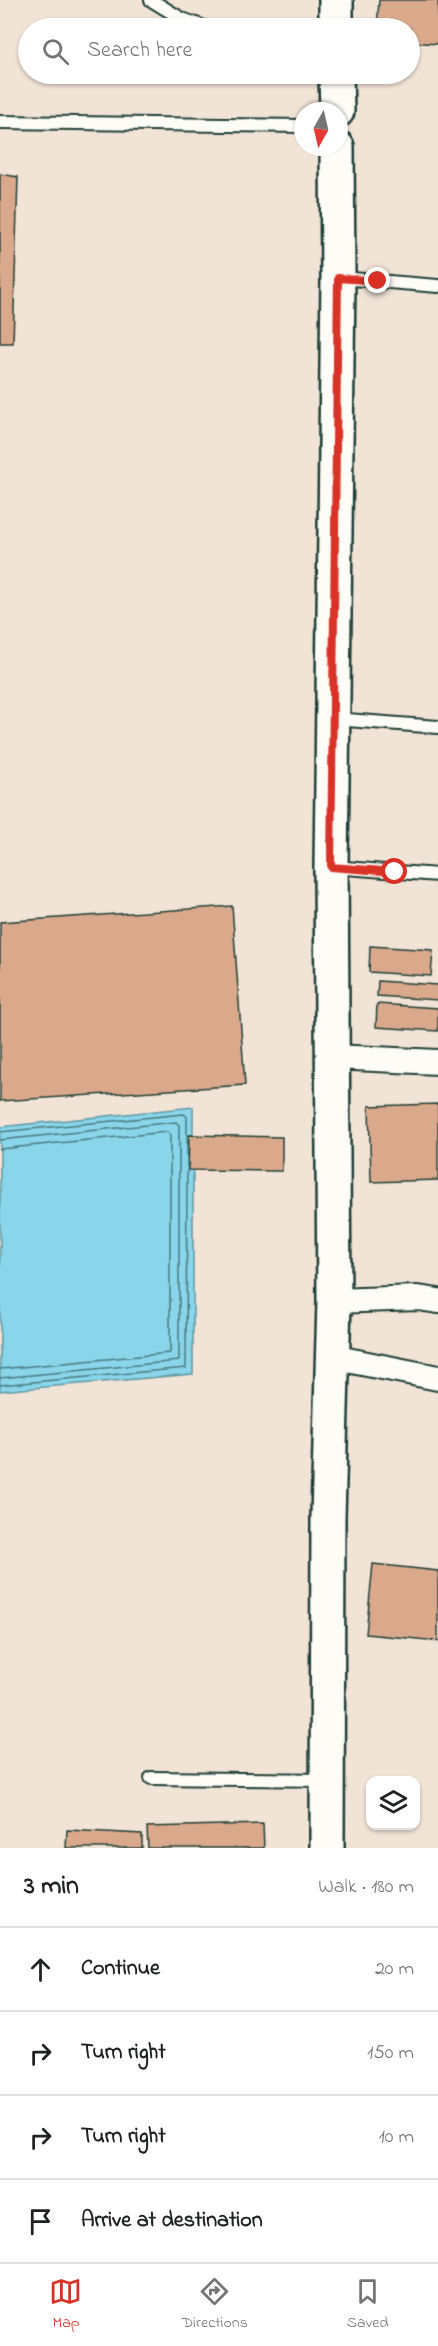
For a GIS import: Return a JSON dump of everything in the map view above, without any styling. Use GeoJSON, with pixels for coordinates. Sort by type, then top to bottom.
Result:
{"type":"FeatureCollection","features":[{"type":"Feature","properties":{"kind":"street"},"geometry":{"type":"LineString","coordinates":[[336,0],[336,18]]}},
{"type":"Feature","properties":{"kind":"street"},"geometry":{"type":"LineString","coordinates":[[336,84],[337,102]]}},
{"type":"Feature","properties":{"kind":"street"},"geometry":{"type":"LineString","coordinates":[[327,1848],[334,1301],[331,867],[338,278],[337,156]]}},
{"type":"Feature","properties":{"kind":"street"},"geometry":{"type":"LineString","coordinates":[[333,1057],[438,1062]]}},
{"type":"Feature","properties":{"kind":"street"},"geometry":{"type":"LineString","coordinates":[[334,1301],[418,1299],[438,1301]]}},
{"type":"Feature","properties":{"kind":"street"},"geometry":{"type":"LineString","coordinates":[[332,1357],[438,1378]]}},
{"type":"Feature","properties":{"kind":"lane"},"geometry":{"type":"LineString","coordinates":[[151,0],[179,18]]}},
{"type":"Feature","properties":{"kind":"lane"},"geometry":{"type":"LineString","coordinates":[[0,122],[294,126]]}},
{"type":"Feature","properties":{"kind":"lane"},"geometry":{"type":"LineString","coordinates":[[338,278],[438,286]]}},
{"type":"Feature","properties":{"kind":"lane"},"geometry":{"type":"LineString","coordinates":[[334,719],[438,727]]}},
{"type":"Feature","properties":{"kind":"lane"},"geometry":{"type":"LineString","coordinates":[[331,867],[438,875]]}},
{"type":"Feature","properties":{"kind":"lane"},"geometry":{"type":"LineString","coordinates":[[151,1778],[327,1780]]}},
{"type":"Feature","properties":{"kind":"water"},"geometry":{"type":"Polygon","coordinates":[[[193,1107],[193,1374],[0,1391],[0,1127],[193,1107]]]}},
{"type":"Feature","properties":{"kind":"building"},"geometry":{"type":"Polygon","coordinates":[[[379,0],[438,0],[438,44],[420,43],[420,18],[378,18],[379,0]]]}},
{"type":"Feature","properties":{"kind":"building"},"geometry":{"type":"Polygon","coordinates":[[[0,174],[18,177],[13,343],[0,343],[0,174]]]}},
{"type":"Feature","properties":{"kind":"building"},"geometry":{"type":"Polygon","coordinates":[[[232,906],[245,1085],[0,1101],[0,922],[232,906]]]}},
{"type":"Feature","properties":{"kind":"building"},"geometry":{"type":"Polygon","coordinates":[[[370,946],[433,950],[431,976],[369,972],[370,946]]]}},
{"type":"Feature","properties":{"kind":"building"},"geometry":{"type":"Polygon","coordinates":[[[378,981],[438,985],[438,1000],[377,996],[378,981]]]}},
{"type":"Feature","properties":{"kind":"building"},"geometry":{"type":"Polygon","coordinates":[[[377,1004],[438,1008],[438,1031],[376,1027],[377,1004]]]}},
{"type":"Feature","properties":{"kind":"building"},"geometry":{"type":"Polygon","coordinates":[[[438,1104],[438,1180],[371,1182],[369,1106],[438,1104]]]}},
{"type":"Feature","properties":{"kind":"building"},"geometry":{"type":"Polygon","coordinates":[[[189,1135],[282,1137],[282,1171],[188,1170],[189,1135]]]}},
{"type":"Feature","properties":{"kind":"building"},"geometry":{"type":"Polygon","coordinates":[[[373,1564],[438,1571],[438,1641],[366,1634],[373,1564]]]}},
{"type":"Feature","properties":{"kind":"building"},"geometry":{"type":"Polygon","coordinates":[[[263,1824],[264,1848],[148,1848],[147,1827],[263,1824]]]}},
{"type":"Feature","properties":{"kind":"building"},"geometry":{"type":"Polygon","coordinates":[[[67,1830],[142,1834],[142,1848],[66,1848],[67,1830]]]}},
{"type":"Feature","properties":{"kind":"route"},"geometry":{"type":"LineString","coordinates":[[378,281],[338,278],[331,867],[395,872]]}}]}
